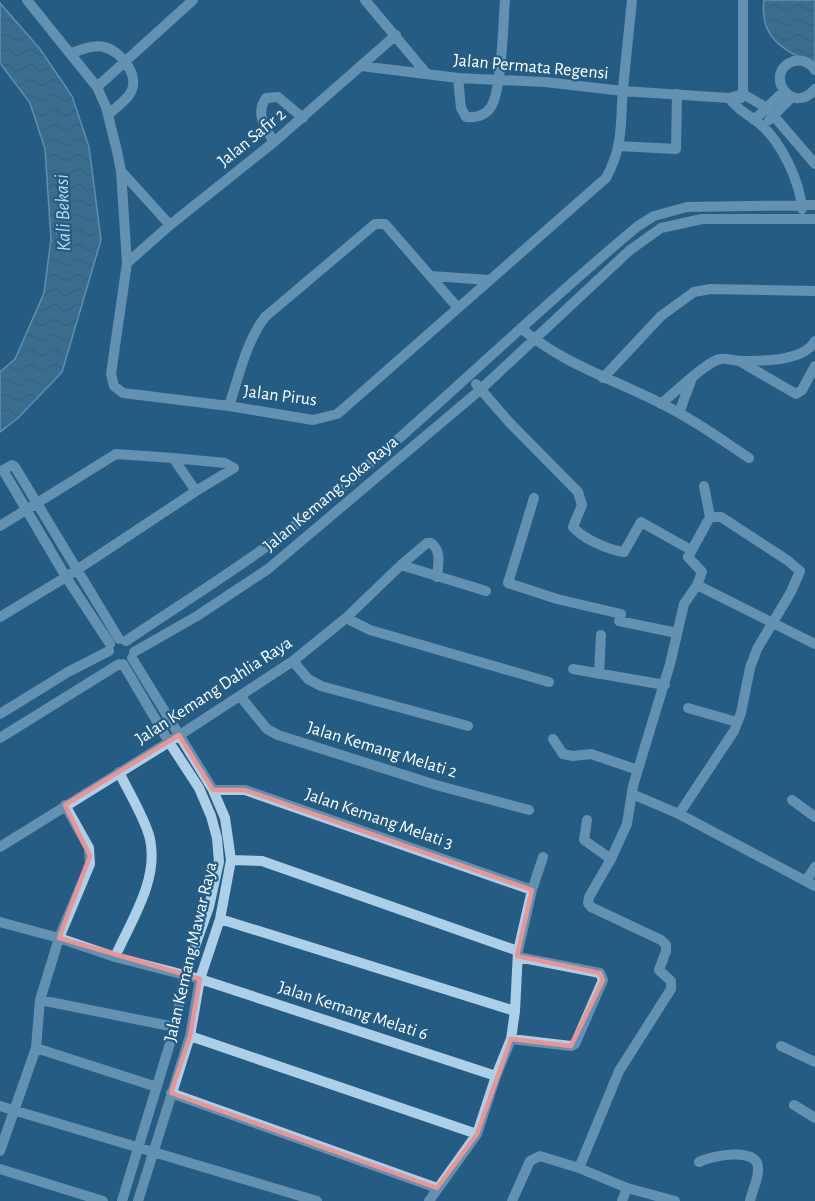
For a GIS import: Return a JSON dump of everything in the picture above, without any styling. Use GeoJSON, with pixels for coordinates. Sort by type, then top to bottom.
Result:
{"type":"FeatureCollection","features":[{"type":"Feature","properties":{"kind":"street","name":"Jalan Pirus"},"geometry":{"type":"LineString","coordinates":[[27,0],[97,87],[108,115],[121,171],[127,263],[111,374],[114,386],[123,393],[230,406],[313,420],[338,414],[606,178],[616,159],[622,131],[623,91],[632,0]]}},
{"type":"Feature","properties":{"kind":"street"},"geometry":{"type":"LineString","coordinates":[[97,87],[193,0]]}},
{"type":"Feature","properties":{"kind":"street","name":"Jalan Permata Regensi"},"geometry":{"type":"LineString","coordinates":[[365,0],[426,73],[458,78],[545,82],[623,91],[729,98],[743,94]]}},
{"type":"Feature","properties":{"kind":"street"},"geometry":{"type":"LineString","coordinates":[[458,78],[461,108],[466,117],[475,118],[485,114],[492,106],[498,80],[505,0]]}},
{"type":"Feature","properties":{"kind":"street"},"geometry":{"type":"LineString","coordinates":[[736,108],[743,94],[743,0]]}},
{"type":"Feature","properties":{"kind":"street","name":"Jalan Safir 2"},"geometry":{"type":"LineString","coordinates":[[127,263],[170,225],[303,118],[396,35]]}},
{"type":"Feature","properties":{"kind":"street"},"geometry":{"type":"LineString","coordinates":[[71,53],[101,46],[110,49],[125,61],[134,83],[130,94],[108,115]]}},
{"type":"Feature","properties":{"kind":"street"},"geometry":{"type":"LineString","coordinates":[[788,94],[780,80],[787,64],[798,61],[814,66]]}},
{"type":"Feature","properties":{"kind":"street"},"geometry":{"type":"LineString","coordinates":[[361,66],[426,73]]}},
{"type":"Feature","properties":{"kind":"street"},"geometry":{"type":"LineString","coordinates":[[788,94],[805,97],[815,89]]}},
{"type":"Feature","properties":{"kind":"street"},"geometry":{"type":"LineString","coordinates":[[619,146],[676,149],[677,94]]}},
{"type":"Feature","properties":{"kind":"street"},"geometry":{"type":"LineString","coordinates":[[743,94],[770,112],[815,164]]}},
{"type":"Feature","properties":{"kind":"street"},"geometry":{"type":"LineString","coordinates":[[758,123],[788,94]]}},
{"type":"Feature","properties":{"kind":"street"},"geometry":{"type":"LineString","coordinates":[[274,142],[261,117],[266,98],[278,97],[303,118]]}},
{"type":"Feature","properties":{"kind":"street"},"geometry":{"type":"LineString","coordinates":[[729,98],[736,108],[758,123],[791,169],[796,178],[803,219]]}},
{"type":"Feature","properties":{"kind":"street"},"geometry":{"type":"LineString","coordinates":[[121,171],[170,225]]}},
{"type":"Feature","properties":{"kind":"street"},"geometry":{"type":"LineString","coordinates":[[742,219],[743,205]]}},
{"type":"Feature","properties":{"kind":"street","name":"Jalan Kemang Soka Raya"},"geometry":{"type":"LineString","coordinates":[[0,714],[116,644],[254,555],[316,508],[470,377],[520,328],[607,251],[654,216],[687,207],[815,205]]}},
{"type":"Feature","properties":{"kind":"street","name":"Jalan Kemang Soka Raya"},"geometry":{"type":"LineString","coordinates":[[0,738],[268,569],[480,390],[630,250],[661,228],[702,219],[815,219]]}},
{"type":"Feature","properties":{"kind":"street"},"geometry":{"type":"LineString","coordinates":[[230,406],[248,348],[257,327],[265,316],[375,224],[385,224],[458,308]]}},
{"type":"Feature","properties":{"kind":"street"},"geometry":{"type":"LineString","coordinates":[[430,276],[490,280]]}},
{"type":"Feature","properties":{"kind":"street"},"geometry":{"type":"LineString","coordinates":[[603,378],[662,316],[694,292],[710,290],[815,291]]}},
{"type":"Feature","properties":{"kind":"street"},"geometry":{"type":"LineString","coordinates":[[520,328],[534,340],[603,378],[679,413],[749,458]]}},
{"type":"Feature","properties":{"kind":"street"},"geometry":{"type":"LineString","coordinates":[[661,404],[692,378],[719,360],[741,362],[796,357],[811,348],[815,341]]}},
{"type":"Feature","properties":{"kind":"street"},"geometry":{"type":"LineString","coordinates":[[805,353],[815,360]]}},
{"type":"Feature","properties":{"kind":"street"},"geometry":{"type":"LineString","coordinates":[[741,362],[796,394],[802,390],[815,366]]}},
{"type":"Feature","properties":{"kind":"street"},"geometry":{"type":"LineString","coordinates":[[470,377],[509,422],[578,492],[582,505],[573,527],[577,531],[624,552],[641,522],[691,550]]}},
{"type":"Feature","properties":{"kind":"street"},"geometry":{"type":"LineString","coordinates":[[679,413],[692,378]]}},
{"type":"Feature","properties":{"kind":"street"},"geometry":{"type":"LineString","coordinates":[[0,526],[116,454],[225,463],[234,468],[0,617]]}},
{"type":"Feature","properties":{"kind":"street"},"geometry":{"type":"LineString","coordinates":[[173,458],[196,491]]}},
{"type":"Feature","properties":{"kind":"street"},"geometry":{"type":"LineString","coordinates":[[116,644],[77,570],[38,503],[12,465],[3,472],[66,577],[116,644],[132,645],[127,659],[110,657],[116,644]]}},
{"type":"Feature","properties":{"kind":"street"},"geometry":{"type":"LineString","coordinates":[[579,1168],[619,1071],[671,989],[672,983],[659,970],[666,951],[666,945],[662,940],[591,907],[588,903],[591,892],[627,824],[638,770],[664,686],[684,604],[697,585],[702,572],[688,557],[710,517],[704,486]]}},
{"type":"Feature","properties":{"kind":"street"},"geometry":{"type":"LineString","coordinates":[[534,498],[508,583],[557,599],[621,614],[619,621],[677,633]]}},
{"type":"Feature","properties":{"kind":"street"},"geometry":{"type":"LineString","coordinates":[[679,814],[734,731],[757,649],[800,574],[799,568],[721,517],[710,517]]}},
{"type":"Feature","properties":{"kind":"street","name":"Jalan Kemang Dahlia Raya"},"geometry":{"type":"LineString","coordinates":[[0,847],[169,742],[293,661],[346,618],[423,545],[431,543],[439,553],[437,577]]}},
{"type":"Feature","properties":{"kind":"street"},"geometry":{"type":"LineString","coordinates":[[401,565],[486,591]]}},
{"type":"Feature","properties":{"kind":"street"},"geometry":{"type":"LineString","coordinates":[[697,585],[815,644]]}},
{"type":"Feature","properties":{"kind":"street"},"geometry":{"type":"LineString","coordinates":[[346,618],[370,630],[549,682]]}},
{"type":"Feature","properties":{"kind":"street"},"geometry":{"type":"LineString","coordinates":[[599,674],[601,635]]}},
{"type":"Feature","properties":{"kind":"street","name":"Jalan Kemang Mawar Raya"},"geometry":{"type":"LineString","coordinates":[[127,659],[213,790],[225,818],[231,860],[220,919],[200,979],[190,1036],[138,1201]]}},
{"type":"Feature","properties":{"kind":"street","name":"Jalan Kemang Mawar Raya"},"geometry":{"type":"LineString","coordinates":[[122,1201],[175,1027],[185,974],[209,907],[219,862],[217,838],[211,816],[199,788],[169,742],[127,659]]}},
{"type":"Feature","properties":{"kind":"street"},"geometry":{"type":"LineString","coordinates":[[293,661],[308,679],[321,686],[468,726]]}},
{"type":"Feature","properties":{"kind":"street"},"geometry":{"type":"LineString","coordinates":[[573,669],[664,686]]}},
{"type":"Feature","properties":{"kind":"street","name":"Jalan Kemang Melati 2"},"geometry":{"type":"LineString","coordinates":[[240,696],[267,729],[278,735],[435,784],[529,810]]}},
{"type":"Feature","properties":{"kind":"street"},"geometry":{"type":"LineString","coordinates":[[688,708],[737,722]]}},
{"type":"Feature","properties":{"kind":"street"},"geometry":{"type":"LineString","coordinates":[[553,739],[563,754],[573,756],[591,754],[638,770]]}},
{"type":"Feature","properties":{"kind":"street"},"geometry":{"type":"LineString","coordinates":[[115,957],[146,890],[151,867],[149,837],[119,772]]}},
{"type":"Feature","properties":{"kind":"street","name":"Jalan Kemang Melati 3"},"geometry":{"type":"LineString","coordinates":[[213,790],[245,790],[532,890]]}},
{"type":"Feature","properties":{"kind":"street"},"geometry":{"type":"LineString","coordinates":[[632,794],[679,814],[811,884],[815,867]]}},
{"type":"Feature","properties":{"kind":"street"},"geometry":{"type":"LineString","coordinates":[[792,800],[815,818]]}},
{"type":"Feature","properties":{"kind":"street"},"geometry":{"type":"LineString","coordinates":[[0,1151],[36,1048],[40,999],[59,938],[90,864],[89,848],[65,805]]}},
{"type":"Feature","properties":{"kind":"street"},"geometry":{"type":"LineString","coordinates":[[587,820],[584,840],[610,859]]}},
{"type":"Feature","properties":{"kind":"street"},"geometry":{"type":"LineString","coordinates":[[429,1201],[477,1134],[511,1039],[518,954],[532,890],[543,857]]}},
{"type":"Feature","properties":{"kind":"street"},"geometry":{"type":"LineString","coordinates":[[231,860],[262,861],[518,954],[600,973],[603,980],[574,1044],[567,1046],[511,1039]]}},
{"type":"Feature","properties":{"kind":"street"},"geometry":{"type":"LineString","coordinates":[[220,919],[515,1011]]}},
{"type":"Feature","properties":{"kind":"street","name":"Jalan Kemang Melati 6"},"geometry":{"type":"LineString","coordinates":[[0,922],[59,938],[115,957],[185,974],[496,1076]]}},
{"type":"Feature","properties":{"kind":"street"},"geometry":{"type":"LineString","coordinates":[[40,999],[175,1027]]}},
{"type":"Feature","properties":{"kind":"street"},"geometry":{"type":"LineString","coordinates":[[190,1036],[477,1134]]}},
{"type":"Feature","properties":{"kind":"street"},"geometry":{"type":"LineString","coordinates":[[781,1046],[815,1062]]}},
{"type":"Feature","properties":{"kind":"street"},"geometry":{"type":"LineString","coordinates":[[36,1048],[157,1087]]}},
{"type":"Feature","properties":{"kind":"street"},"geometry":{"type":"LineString","coordinates":[[171,1093],[437,1188]]}},
{"type":"Feature","properties":{"kind":"street"},"geometry":{"type":"LineString","coordinates":[[794,1105],[815,1118]]}},
{"type":"Feature","properties":{"kind":"street"},"geometry":{"type":"LineString","coordinates":[[0,1106],[317,1201]]}},
{"type":"Feature","properties":{"kind":"street"},"geometry":{"type":"LineString","coordinates":[[699,1162],[709,1156],[742,1155],[752,1158],[759,1169],[750,1201]]}},
{"type":"Feature","properties":{"kind":"street"},"geometry":{"type":"LineString","coordinates":[[512,1201],[533,1158],[545,1157],[661,1200],[675,1201]]}},
{"type":"Feature","properties":{"kind":"street"},"geometry":{"type":"LineString","coordinates":[[0,1169],[103,1201]]}},
{"type":"Feature","properties":{"kind":"street"},"geometry":{"type":"LineString","coordinates":[[622,1201],[627,1188]]}},
{"type":"Feature","properties":{"kind":"highlighted area"},"geometry":{"type":"Polygon","coordinates":[[[179,735],[213,790],[245,790],[532,890],[517,956],[600,973],[603,980],[571,1046],[511,1039],[477,1134],[437,1188],[171,1093],[190,1036],[200,979],[59,938],[90,856],[65,805],[179,735]]]}},
{"type":"Feature","properties":{"kind":"water"},"geometry":{"type":"Polygon","coordinates":[[[764,0],[815,0],[815,65],[776,42],[766,25],[764,0]]]}},
{"type":"Feature","properties":{"kind":"water","name":"Kali Bekasi"},"geometry":{"type":"Polygon","coordinates":[[[0,3],[40,49],[72,96],[89,147],[101,240],[62,372],[18,418],[0,432],[0,372],[15,359],[44,293],[51,239],[45,149],[30,103],[0,63],[0,3]]]}}]}
